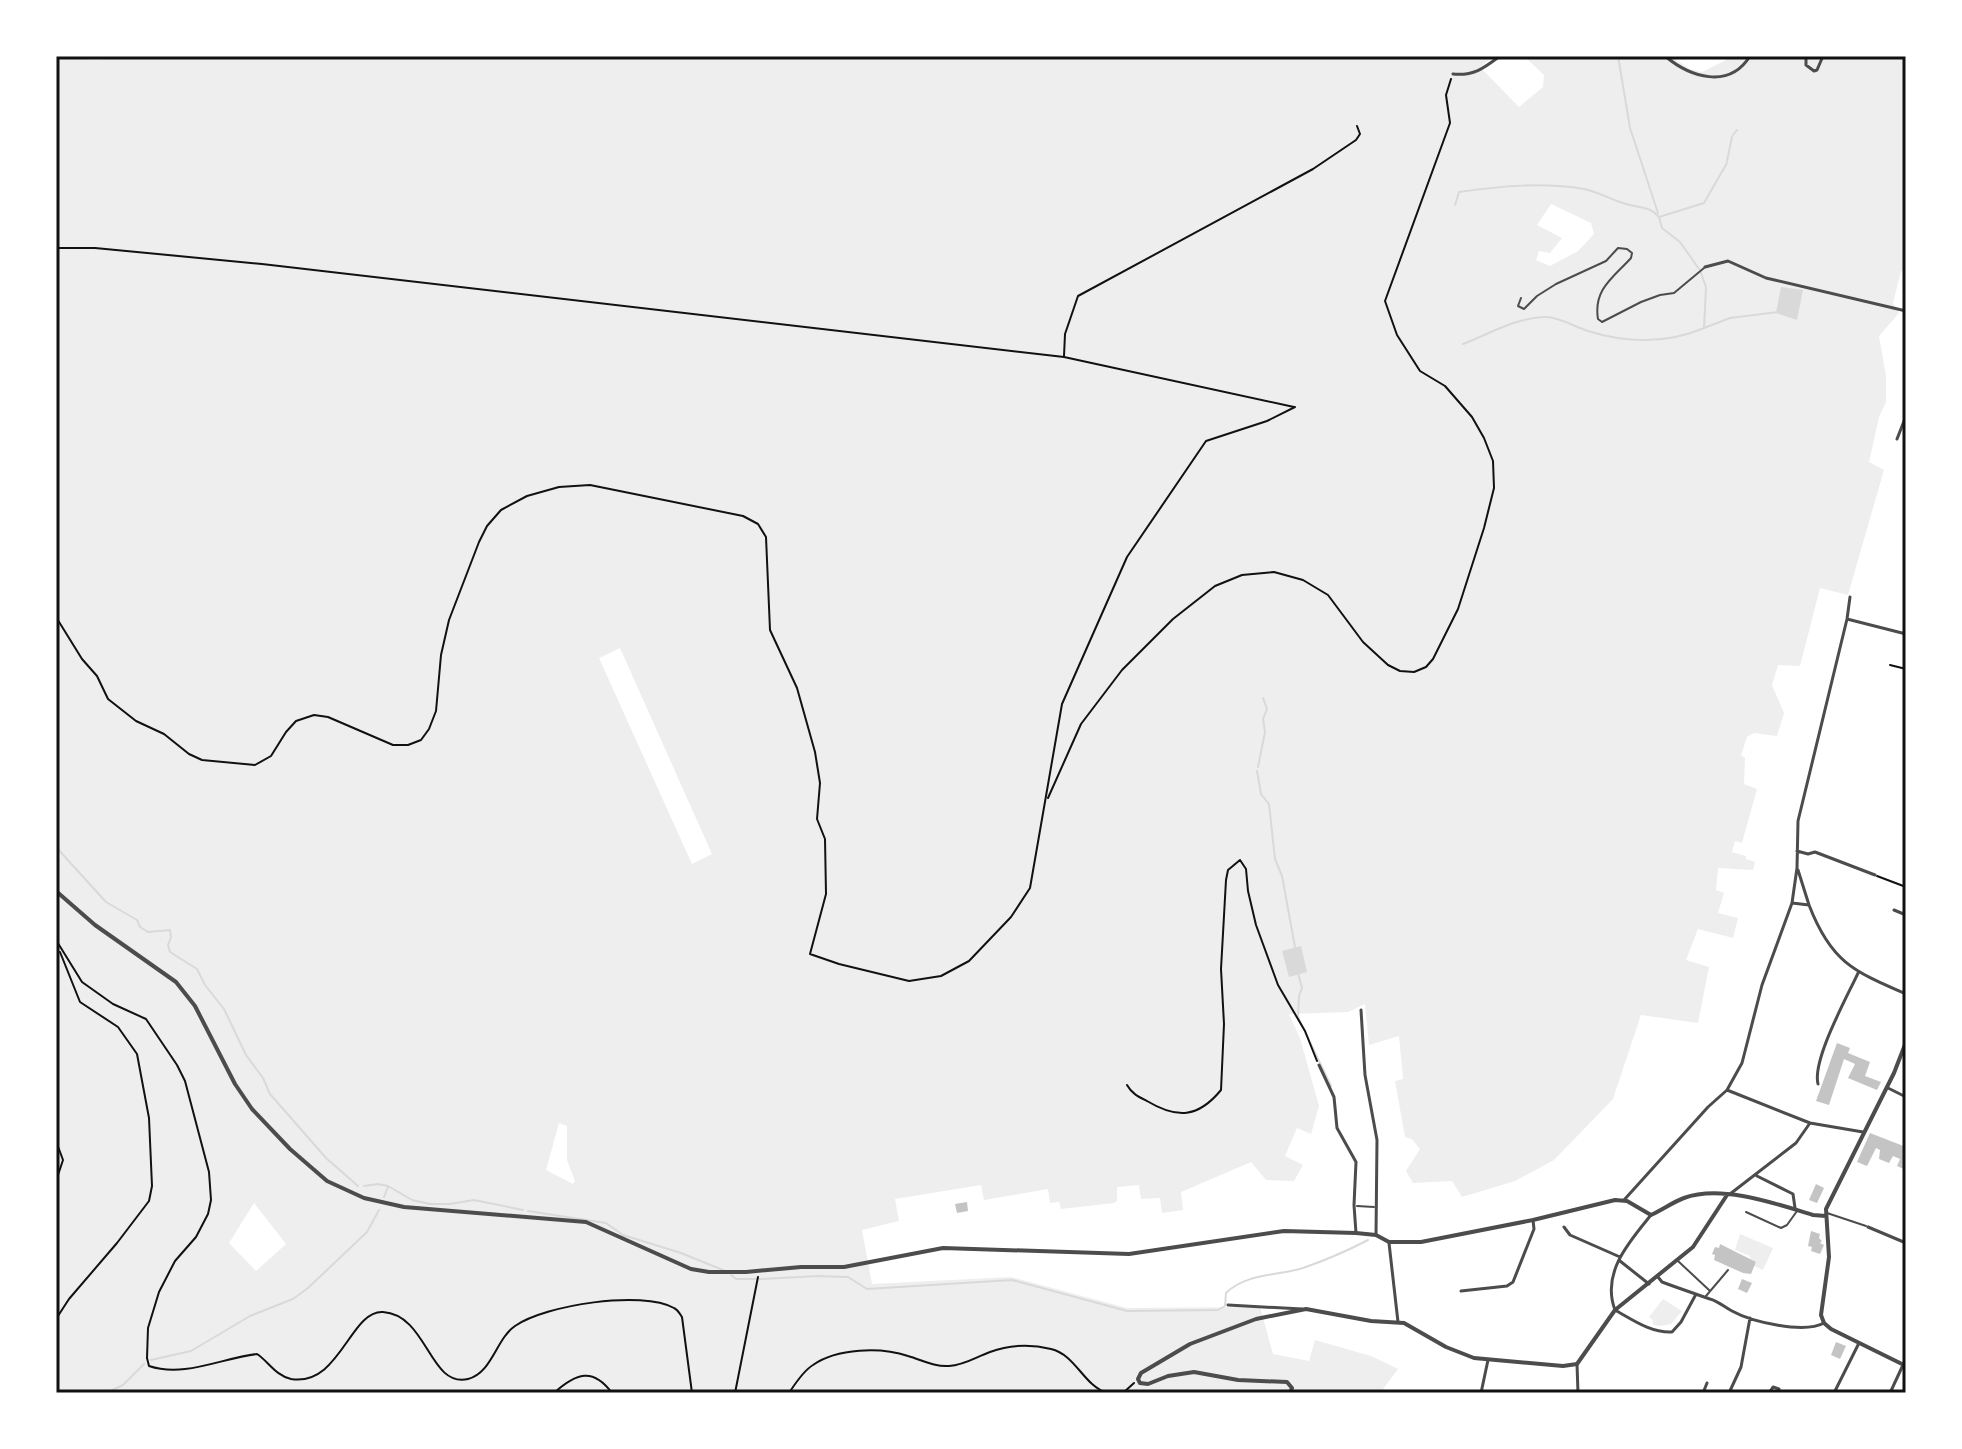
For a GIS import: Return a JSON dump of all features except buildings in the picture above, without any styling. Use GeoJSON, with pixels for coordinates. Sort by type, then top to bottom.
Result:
{"type":"FeatureCollection","features":[{"type":"Feature","properties":{"kind":"street"},"geometry":{"type":"LineString","coordinates":[[1453,74],[1467,75],[1479,71],[1500,56]]}},
{"type":"Feature","properties":{"kind":"street"},"geometry":{"type":"LineString","coordinates":[[1665,56],[1692,72],[1719,77],[1735,72],[1750,56]]}},
{"type":"Feature","properties":{"kind":"street"},"geometry":{"type":"LineString","coordinates":[[1806,56],[1806,65],[1814,71],[1823,56]]}},
{"type":"Feature","properties":{"kind":"street"},"geometry":{"type":"LineString","coordinates":[[1705,267],[1728,261],[1738,263],[1766,278],[1906,311]]}},
{"type":"Feature","properties":{"kind":"street"},"geometry":{"type":"LineString","coordinates":[[1897,439],[1906,416]]}},
{"type":"Feature","properties":{"kind":"street"},"geometry":{"type":"LineString","coordinates":[[1624,1200],[1727,1090],[1742,1063],[1762,985],[1792,903],[1797,868],[1798,821],[1850,597]]}},
{"type":"Feature","properties":{"kind":"street"},"geometry":{"type":"LineString","coordinates":[[1847,619],[1906,634]]}},
{"type":"Feature","properties":{"kind":"street"},"geometry":{"type":"LineString","coordinates":[[1797,851],[1808,854],[1816,849],[1875,875]]}},
{"type":"Feature","properties":{"kind":"street"},"geometry":{"type":"LineString","coordinates":[[1797,868],[1822,936],[1833,951],[1858,973],[1906,994]]}},
{"type":"Feature","properties":{"kind":"street"},"geometry":{"type":"LineString","coordinates":[[56,891],[95,925],[176,982],[195,1006],[235,1084],[252,1109],[327,1181],[364,1198],[404,1207],[586,1222],[691,1269],[709,1272],[844,1267],[943,1248],[1129,1254],[1246,1239],[1276,1232],[1356,1233],[1376,1235],[1389,1242],[1421,1242],[1533,1220],[1596,1203],[1624,1200],[1651,1215]]}},
{"type":"Feature","properties":{"kind":"street"},"geometry":{"type":"LineString","coordinates":[[1792,903],[1809,905]]}},
{"type":"Feature","properties":{"kind":"street"},"geometry":{"type":"LineString","coordinates":[[1894,910],[1906,915]]}},
{"type":"Feature","properties":{"kind":"street"},"geometry":{"type":"LineString","coordinates":[[1818,1084],[1816,1075],[1833,1027],[1858,973]]}},
{"type":"Feature","properties":{"kind":"street"},"geometry":{"type":"LineString","coordinates":[[1361,1010],[1367,1088],[1377,1140],[1376,1235]]}},
{"type":"Feature","properties":{"kind":"street"},"geometry":{"type":"LineString","coordinates":[[1890,1393],[1904,1366],[1847,1339],[1824,1323],[1821,1315],[1830,1245],[1826,1214],[1906,1042]]}},
{"type":"Feature","properties":{"kind":"street"},"geometry":{"type":"LineString","coordinates":[[1319,1065],[1334,1097],[1337,1128],[1356,1162],[1356,1233]]}},
{"type":"Feature","properties":{"kind":"street"},"geometry":{"type":"LineString","coordinates":[[1886,1088],[1906,1097]]}},
{"type":"Feature","properties":{"kind":"street"},"geometry":{"type":"LineString","coordinates":[[1727,1090],[1810,1123],[1863,1132]]}},
{"type":"Feature","properties":{"kind":"street"},"geometry":{"type":"LineString","coordinates":[[1578,1393],[1580,1363],[1615,1310],[1678,1261],[1699,1240],[1727,1195],[1757,1176],[1796,1143],[1810,1123]]}},
{"type":"Feature","properties":{"kind":"street"},"geometry":{"type":"LineString","coordinates":[[1757,1176],[1793,1194],[1796,1210]]}},
{"type":"Feature","properties":{"kind":"street"},"geometry":{"type":"LineString","coordinates":[[1615,1310],[1610,1288],[1627,1242],[1651,1215],[1687,1196],[1727,1195],[1813,1215],[1826,1214]]}},
{"type":"Feature","properties":{"kind":"street"},"geometry":{"type":"LineString","coordinates":[[1461,1291],[1507,1286],[1513,1282],[1534,1229],[1533,1220]]}},
{"type":"Feature","properties":{"kind":"street"},"geometry":{"type":"LineString","coordinates":[[1564,1227],[1570,1235],[1620,1259],[1649,1284]]}},
{"type":"Feature","properties":{"kind":"street"},"geometry":{"type":"LineString","coordinates":[[1868,1227],[1906,1243]]}},
{"type":"Feature","properties":{"kind":"street"},"geometry":{"type":"LineString","coordinates":[[1389,1242],[1398,1322]]}},
{"type":"Feature","properties":{"kind":"street"},"geometry":{"type":"LineString","coordinates":[[1658,1277],[1662,1282],[1750,1318],[1798,1328],[1812,1328],[1824,1323]]}},
{"type":"Feature","properties":{"kind":"street"},"geometry":{"type":"LineString","coordinates":[[1615,1310],[1659,1332],[1672,1332],[1695,1296]]}},
{"type":"Feature","properties":{"kind":"street"},"geometry":{"type":"LineString","coordinates":[[1228,1305],[1306,1309],[1371,1321],[1398,1322],[1415,1328],[1446,1347],[1488,1360],[1580,1363]]}},
{"type":"Feature","properties":{"kind":"street"},"geometry":{"type":"LineString","coordinates":[[1290,1393],[1292,1388],[1287,1382],[1238,1380],[1194,1372],[1168,1376],[1148,1384],[1138,1381],[1141,1373],[1190,1344],[1256,1319],[1306,1309]]}},
{"type":"Feature","properties":{"kind":"street"},"geometry":{"type":"LineString","coordinates":[[1729,1393],[1741,1367],[1750,1318]]}},
{"type":"Feature","properties":{"kind":"street"},"geometry":{"type":"LineString","coordinates":[[1834,1393],[1858,1345]]}},
{"type":"Feature","properties":{"kind":"street"},"geometry":{"type":"LineString","coordinates":[[1481,1393],[1488,1360]]}},
{"type":"Feature","properties":{"kind":"street"},"geometry":{"type":"LineString","coordinates":[[1703,1393],[1707,1383]]}},
{"type":"Feature","properties":{"kind":"street"},"geometry":{"type":"LineString","coordinates":[[1769,1393],[1773,1387],[1779,1389],[1779,1393]]}},
{"type":"Feature","properties":{"kind":"lane"},"geometry":{"type":"LineString","coordinates":[[1521,298],[1518,306],[1524,309],[1556,284],[1606,261],[1618,248],[1627,249],[1632,253],[1631,258],[1609,279],[1598,300],[1598,319],[1602,322],[1641,302],[1674,293],[1705,267]]}},
{"type":"Feature","properties":{"kind":"lane"},"geometry":{"type":"LineString","coordinates":[[1354,1205],[1375,1207]]}},
{"type":"Feature","properties":{"kind":"lane"},"geometry":{"type":"LineString","coordinates":[[1746,1212],[1781,1228],[1787,1225],[1796,1210]]}},
{"type":"Feature","properties":{"kind":"lane"},"geometry":{"type":"LineString","coordinates":[[1826,1214],[1831,1213],[1868,1227]]}},
{"type":"Feature","properties":{"kind":"lane"},"geometry":{"type":"LineString","coordinates":[[1678,1261],[1709,1290]]}},
{"type":"Feature","properties":{"kind":"lane"},"geometry":{"type":"LineString","coordinates":[[1705,1297],[1728,1270]]}},
{"type":"Feature","properties":{"kind":"path"},"geometry":{"type":"LineString","coordinates":[[1047,800],[1081,724],[1122,670],[1194,602],[1215,586],[1242,575],[1274,572],[1303,580],[1328,595],[1363,642],[1388,665],[1400,671],[1414,672],[1426,667],[1433,659],[1458,609],[1484,528],[1494,488],[1493,461],[1472,417],[1445,386],[1420,371],[1397,335],[1385,301],[1450,123],[1446,95],[1453,74]]}},
{"type":"Feature","properties":{"kind":"path"},"geometry":{"type":"LineString","coordinates":[[1064,357],[1065,334],[1078,296],[1313,169],[1356,140],[1360,134],[1357,126]]}},
{"type":"Feature","properties":{"kind":"path"},"geometry":{"type":"LineString","coordinates":[[56,248],[95,248],[262,264],[1064,357],[1295,407],[1267,421],[1206,441],[1127,557],[1062,704],[1030,888],[1011,917],[969,961],[941,976],[909,981],[810,954],[826,894],[825,839],[817,819],[820,783],[815,752],[797,688],[770,630],[766,537],[758,524],[743,516],[590,485],[559,487],[527,496],[501,510],[487,526],[479,542],[449,620],[441,655],[436,711],[429,729],[421,740],[408,745],[393,745],[328,717],[314,715],[296,721],[271,756],[255,765],[202,760],[164,734],[136,721],[108,699],[97,676],[82,659],[56,617]]}},
{"type":"Feature","properties":{"kind":"path"},"geometry":{"type":"LineString","coordinates":[[1890,665],[1906,669]]}},
{"type":"Feature","properties":{"kind":"path"},"geometry":{"type":"LineString","coordinates":[[1127,1085],[1135,1094],[1173,1114],[1203,1108],[1221,1090],[1224,1024],[1221,969],[1226,880],[1228,870],[1240,860],[1246,869],[1256,925],[1278,985],[1305,1031],[1319,1065]]}},
{"type":"Feature","properties":{"kind":"path"},"geometry":{"type":"LineString","coordinates":[[1875,875],[1906,887]]}},
{"type":"Feature","properties":{"kind":"path"},"geometry":{"type":"LineString","coordinates":[[56,940],[80,1002],[118,1027],[137,1054],[149,1118],[152,1186],[149,1201],[56,1319]]}},
{"type":"Feature","properties":{"kind":"path"},"geometry":{"type":"LineString","coordinates":[[59,947],[82,982],[113,1004],[146,1019],[177,1065],[185,1081],[209,1172],[211,1200],[208,1214],[196,1237],[175,1261],[159,1292],[148,1328],[149,1366],[187,1370],[235,1356],[257,1354],[281,1375],[291,1379],[304,1378],[331,1365],[364,1319],[382,1312],[407,1321],[416,1329],[441,1370],[465,1380],[488,1364],[508,1332],[538,1314],[564,1307],[634,1299],[674,1308],[682,1317],[692,1393]]}},
{"type":"Feature","properties":{"kind":"path"},"geometry":{"type":"LineString","coordinates":[[56,1141],[63,1160],[56,1181]]}},
{"type":"Feature","properties":{"kind":"path"},"geometry":{"type":"LineString","coordinates":[[735,1393],[753,1311],[758,1271]]}},
{"type":"Feature","properties":{"kind":"path"},"geometry":{"type":"LineString","coordinates":[[789,1393],[813,1365],[841,1354],[886,1350],[932,1365],[950,1366],[1001,1349],[1030,1346],[1067,1356],[1092,1385],[1107,1393]]}},
{"type":"Feature","properties":{"kind":"path"},"geometry":{"type":"LineString","coordinates":[[554,1393],[569,1381],[594,1375],[601,1378],[612,1393]]}},
{"type":"Feature","properties":{"kind":"path"},"geometry":{"type":"LineString","coordinates":[[1123,1393],[1138,1381]]}},
{"type":"Feature","properties":{"kind":"shaded area"},"geometry":{"type":"Polygon","coordinates":[[[56,56],[96,60],[131,56],[1495,56],[1480,67],[1519,107],[1543,87],[1544,75],[1524,56],[1670,56],[1690,69],[1702,72],[1734,56],[1906,56],[1906,272],[1901,271],[1893,303],[1899,313],[1879,336],[1886,376],[1886,402],[1879,417],[1869,462],[1884,470],[1848,595],[1820,588],[1800,666],[1778,665],[1772,685],[1784,713],[1777,736],[1754,733],[1747,737],[1741,755],[1745,758],[1744,784],[1757,789],[1742,843],[1735,841],[1732,852],[1755,862],[1753,870],[1718,868],[1716,890],[1724,893],[1718,913],[1738,918],[1733,938],[1698,929],[1686,960],[1709,967],[1698,1023],[1641,1015],[1613,1099],[1554,1160],[1515,1181],[1462,1197],[1452,1181],[1413,1183],[1406,1171],[1420,1149],[1412,1139],[1405,1137],[1395,1081],[1403,1079],[1399,1036],[1369,1045],[1365,1004],[1348,1012],[1289,1014],[1300,1038],[1319,1106],[1311,1134],[1297,1128],[1285,1156],[1303,1165],[1294,1181],[1266,1180],[1251,1162],[1181,1192],[1183,1210],[1162,1213],[1160,1198],[1141,1199],[1139,1185],[1117,1187],[1117,1201],[1114,1203],[1061,1209],[1059,1202],[1050,1203],[1048,1189],[984,1200],[981,1185],[895,1199],[899,1221],[862,1230],[872,1284],[1011,1277],[1127,1308],[1260,1307],[1273,1354],[1309,1361],[1315,1340],[1371,1356],[1398,1369],[1383,1389],[1386,1393],[56,1393],[56,56]],[[1551,204],[1537,225],[1562,238],[1550,253],[1539,251],[1536,260],[1550,266],[1578,251],[1594,234],[1591,223],[1551,204]],[[620,648],[599,658],[692,864],[712,854],[620,648]],[[559,1123],[546,1170],[573,1184],[575,1181],[567,1160],[567,1126],[559,1123]],[[254,1203],[229,1243],[256,1271],[286,1244],[254,1203]]]}},
{"type":"Feature","properties":{"kind":"shaded area"},"geometry":{"type":"Polygon","coordinates":[[[1781,287],[1803,290],[1797,320],[1776,313],[1781,287]]]}},
{"type":"Feature","properties":{"kind":"shaded area"},"geometry":{"type":"Polygon","coordinates":[[[1301,946],[1307,972],[1289,977],[1282,951],[1301,946]]]}},
{"type":"Feature","properties":{"kind":"shaded area"},"geometry":{"type":"Polygon","coordinates":[[[1740,1234],[1773,1248],[1763,1270],[1754,1266],[1756,1262],[1750,1256],[1735,1250],[1740,1234]]]}},
{"type":"Feature","properties":{"kind":"shaded area"},"geometry":{"type":"Polygon","coordinates":[[[1663,1299],[1682,1311],[1671,1324],[1653,1325],[1649,1317],[1663,1299]]]}},
{"type":"Feature","properties":{"kind":"waterway"},"geometry":{"type":"LineString","coordinates":[[1618,56],[1630,128],[1658,213]]}},
{"type":"Feature","properties":{"kind":"waterway"},"geometry":{"type":"LineString","coordinates":[[1733,135],[1737,130]]}},
{"type":"Feature","properties":{"kind":"waterway"},"geometry":{"type":"LineString","coordinates":[[1727,161],[1732,137]]}},
{"type":"Feature","properties":{"kind":"waterway"},"geometry":{"type":"LineString","coordinates":[[1699,269],[1680,242],[1662,228],[1659,217],[1704,203],[1727,163]]}},
{"type":"Feature","properties":{"kind":"waterway"},"geometry":{"type":"LineString","coordinates":[[1455,205],[1459,192],[1537,185],[1590,190],[1648,209],[1659,217]]}},
{"type":"Feature","properties":{"kind":"waterway"},"geometry":{"type":"LineString","coordinates":[[1701,273],[1706,287],[1704,328],[1730,318],[1778,312]]}},
{"type":"Feature","properties":{"kind":"waterway"},"geometry":{"type":"LineString","coordinates":[[1463,344],[1514,323],[1546,317],[1602,335],[1632,340],[1676,337],[1704,328]]}},
{"type":"Feature","properties":{"kind":"waterway"},"geometry":{"type":"LineString","coordinates":[[1258,767],[1265,732],[1263,719],[1267,709],[1263,698]]}},
{"type":"Feature","properties":{"kind":"waterway"},"geometry":{"type":"LineString","coordinates":[[1257,771],[1261,794],[1269,804],[1275,859],[1282,876],[1295,947]]}},
{"type":"Feature","properties":{"kind":"waterway"},"geometry":{"type":"LineString","coordinates":[[56,847],[106,902],[137,920],[140,927],[148,932],[170,930],[170,952],[197,969],[224,1009],[246,1055],[263,1078],[270,1094],[326,1158],[358,1186]]}},
{"type":"Feature","properties":{"kind":"waterway"},"geometry":{"type":"LineString","coordinates":[[1298,973],[1302,988],[1298,1017],[1331,1086]]}},
{"type":"Feature","properties":{"kind":"waterway"},"geometry":{"type":"LineString","coordinates":[[364,1186],[388,1186],[412,1200],[430,1204],[474,1200],[523,1210]]}},
{"type":"Feature","properties":{"kind":"waterway"},"geometry":{"type":"LineString","coordinates":[[384,1197],[388,1187]]}},
{"type":"Feature","properties":{"kind":"waterway"},"geometry":{"type":"LineString","coordinates":[[151,1360],[191,1351],[250,1316],[293,1299],[367,1232],[379,1210]]}},
{"type":"Feature","properties":{"kind":"waterway"},"geometry":{"type":"LineString","coordinates":[[528,1211],[606,1223],[623,1235],[723,1270]]}},
{"type":"Feature","properties":{"kind":"waterway"},"geometry":{"type":"LineString","coordinates":[[760,1279],[848,1277],[867,1289],[1012,1280],[1127,1311],[1218,1310],[1225,1306],[1226,1293],[1243,1282],[1303,1268],[1368,1240]]}},
{"type":"Feature","properties":{"kind":"waterway"},"geometry":{"type":"LineString","coordinates":[[731,1275],[736,1279],[756,1279]]}},
{"type":"Feature","properties":{"kind":"waterway"},"geometry":{"type":"LineString","coordinates":[[106,1393],[123,1385],[144,1364]]}}]}
